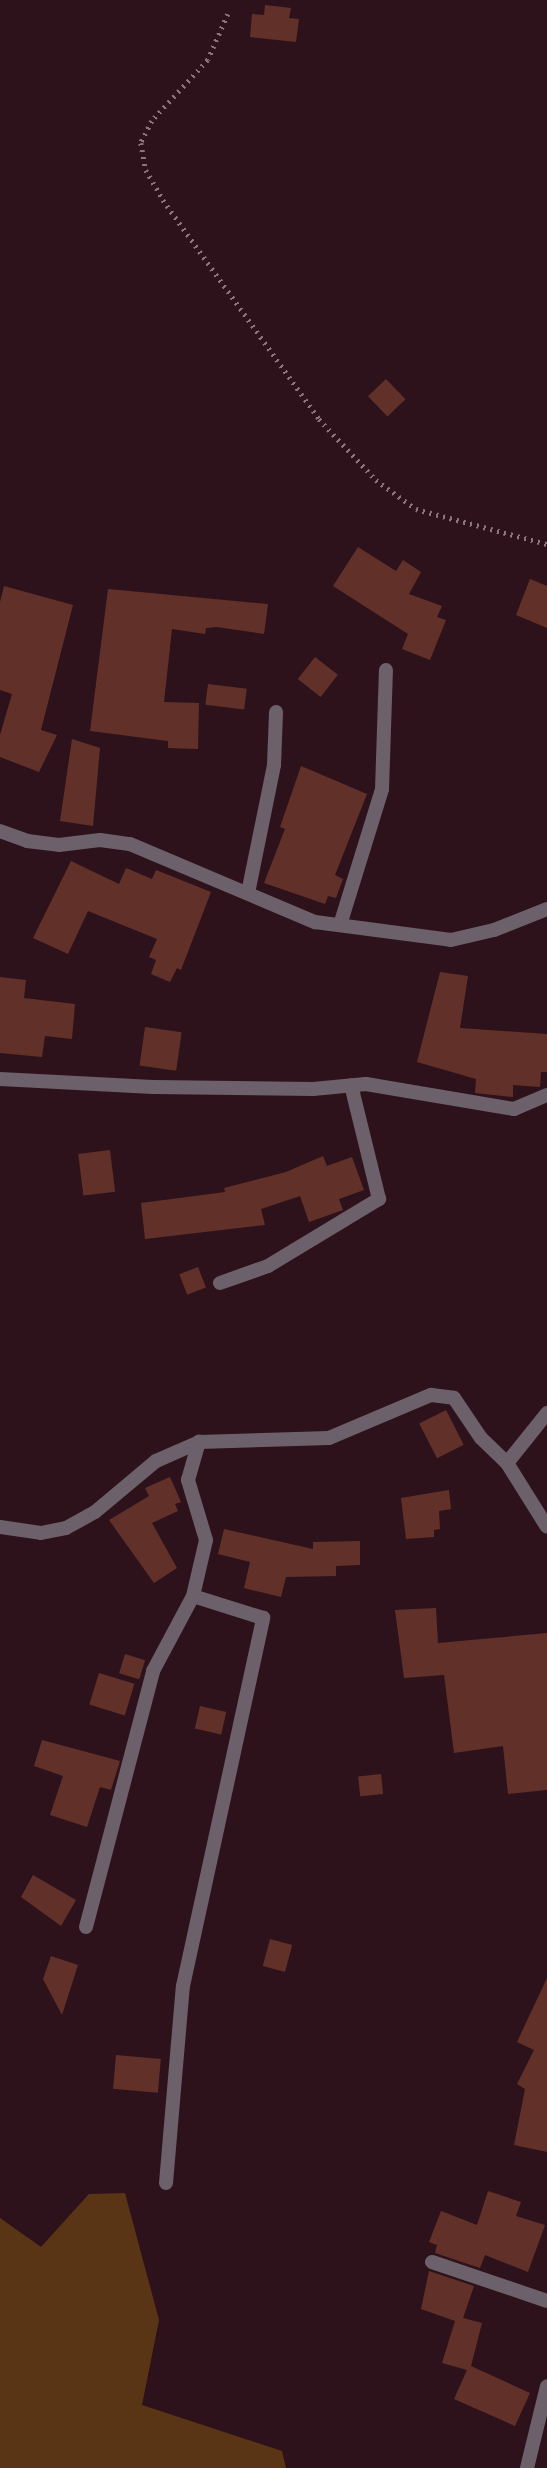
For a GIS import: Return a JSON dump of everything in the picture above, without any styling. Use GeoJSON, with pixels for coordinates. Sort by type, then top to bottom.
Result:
{"type":"FeatureCollection","features":[{"type":"Feature","properties":{"kind":"street"},"geometry":{"type":"LineString","coordinates":[[340,925],[382,789],[386,670]]}},
{"type":"Feature","properties":{"kind":"street"},"geometry":{"type":"LineString","coordinates":[[248,892],[274,765],[276,712]]}},
{"type":"Feature","properties":{"kind":"street"},"geometry":{"type":"LineString","coordinates":[[0,831],[27,841],[59,845],[100,840],[130,844],[315,922],[451,940],[494,930],[547,909]]}},
{"type":"Feature","properties":{"kind":"street"},"geometry":{"type":"LineString","coordinates":[[0,1079],[153,1087],[351,1085],[514,1109],[547,1095]]}},
{"type":"Feature","properties":{"kind":"street"},"geometry":{"type":"LineString","coordinates":[[220,1283],[268,1266],[379,1199],[351,1085]]}},
{"type":"Feature","properties":{"kind":"street"},"geometry":{"type":"LineString","coordinates":[[1,1526],[41,1532],[66,1528],[95,1512],[156,1461],[199,1442],[329,1438],[431,1395],[454,1398],[481,1438],[507,1463],[547,1527]]}},
{"type":"Feature","properties":{"kind":"street"},"geometry":{"type":"LineString","coordinates":[[507,1463],[547,1413]]}},
{"type":"Feature","properties":{"kind":"street"},"geometry":{"type":"LineString","coordinates":[[86,1927],[153,1671],[192,1596],[206,1540],[188,1480],[199,1442]]}},
{"type":"Feature","properties":{"kind":"street"},"geometry":{"type":"LineString","coordinates":[[166,2183],[183,1986],[263,1618],[192,1596]]}},
{"type":"Feature","properties":{"kind":"street"},"geometry":{"type":"LineString","coordinates":[[432,2262],[547,2301]]}},
{"type":"Feature","properties":{"kind":"street"},"geometry":{"type":"LineString","coordinates":[[527,2468],[547,2386]]}},
{"type":"Feature","properties":{"kind":"path"},"geometry":{"type":"LineString","coordinates":[[228,14],[208,60],[152,121],[141,143],[146,170],[163,200],[319,419],[376,480],[416,509],[547,544]]}},
{"type":"Feature","properties":{"kind":"shaded area"},"geometry":{"type":"Polygon","coordinates":[[[125,2193],[159,2320],[142,2405],[282,2451],[286,2468],[0,2468],[0,2218],[41,2247],[89,2194],[125,2193]]]}},
{"type":"Feature","properties":{"kind":"building"},"geometry":{"type":"Polygon","coordinates":[[[265,5],[291,8],[289,18],[299,19],[296,42],[250,37],[252,14],[264,15],[265,5]]]}},
{"type":"Feature","properties":{"kind":"building"},"geometry":{"type":"Polygon","coordinates":[[[386,379],[405,399],[387,417],[368,396],[386,379]]]}},
{"type":"Feature","properties":{"kind":"building"},"geometry":{"type":"Polygon","coordinates":[[[358,547],[396,571],[403,560],[421,572],[409,594],[442,606],[437,617],[446,620],[430,660],[402,649],[408,634],[333,586],[358,547]]]}},
{"type":"Feature","properties":{"kind":"building"},"geometry":{"type":"Polygon","coordinates":[[[530,579],[547,586],[547,628],[516,615],[530,579]]]}},
{"type":"Feature","properties":{"kind":"building"},"geometry":{"type":"Polygon","coordinates":[[[4,586],[73,605],[41,730],[57,735],[39,772],[0,757],[0,735],[12,694],[0,690],[0,602],[4,586]]]}},
{"type":"Feature","properties":{"kind":"building"},"geometry":{"type":"Polygon","coordinates":[[[108,589],[268,604],[264,634],[217,627],[206,628],[205,634],[172,629],[164,702],[199,703],[198,749],[168,748],[168,741],[90,731],[108,589]]]}},
{"type":"Feature","properties":{"kind":"building"},"geometry":{"type":"Polygon","coordinates":[[[315,657],[338,675],[321,697],[298,679],[315,657]]]}},
{"type":"Feature","properties":{"kind":"building"},"geometry":{"type":"Polygon","coordinates":[[[208,684],[247,689],[244,710],[205,705],[208,684]]]}},
{"type":"Feature","properties":{"kind":"building"},"geometry":{"type":"Polygon","coordinates":[[[72,739],[100,748],[93,826],[60,821],[72,739]]]}},
{"type":"Feature","properties":{"kind":"building"},"geometry":{"type":"Polygon","coordinates":[[[301,766],[367,794],[335,875],[343,879],[336,898],[328,896],[325,904],[264,883],[285,829],[280,827],[301,766]]]}},
{"type":"Feature","properties":{"kind":"building"},"geometry":{"type":"Polygon","coordinates":[[[71,861],[119,884],[126,868],[152,879],[156,870],[211,892],[181,970],[177,968],[170,982],[151,974],[156,960],[149,957],[157,939],[88,911],[68,954],[33,938],[71,861]]]}},
{"type":"Feature","properties":{"kind":"building"},"geometry":{"type":"Polygon","coordinates":[[[440,972],[468,976],[460,1028],[547,1034],[547,1072],[541,1072],[540,1087],[513,1085],[513,1097],[475,1093],[476,1079],[417,1062],[440,972]]]}},
{"type":"Feature","properties":{"kind":"building"},"geometry":{"type":"Polygon","coordinates":[[[0,977],[26,980],[24,998],[75,1004],[72,1039],[45,1036],[42,1057],[0,1053],[0,977]]]}},
{"type":"Feature","properties":{"kind":"building"},"geometry":{"type":"Polygon","coordinates":[[[145,1027],[182,1032],[176,1071],[140,1066],[145,1027]]]}},
{"type":"Feature","properties":{"kind":"building"},"geometry":{"type":"Polygon","coordinates":[[[110,1150],[115,1192],[83,1196],[78,1154],[110,1150]]]}},
{"type":"Feature","properties":{"kind":"building"},"geometry":{"type":"Polygon","coordinates":[[[323,1156],[327,1166],[352,1157],[364,1190],[339,1199],[343,1210],[309,1222],[300,1196],[261,1209],[265,1225],[145,1239],[141,1203],[225,1192],[224,1188],[286,1172],[323,1156]]]}},
{"type":"Feature","properties":{"kind":"building"},"geometry":{"type":"Polygon","coordinates":[[[198,1267],[206,1288],[187,1295],[179,1274],[198,1267]]]}},
{"type":"Feature","properties":{"kind":"building"},"geometry":{"type":"Polygon","coordinates":[[[446,1410],[464,1445],[437,1458],[419,1424],[446,1410]]]}},
{"type":"Feature","properties":{"kind":"building"},"geometry":{"type":"Polygon","coordinates":[[[170,1477],[181,1502],[175,1504],[178,1511],[152,1523],[177,1568],[154,1583],[109,1520],[149,1496],[145,1488],[170,1477]]]}},
{"type":"Feature","properties":{"kind":"building"},"geometry":{"type":"Polygon","coordinates":[[[449,1490],[451,1509],[439,1511],[440,1529],[434,1530],[434,1537],[406,1539],[401,1498],[449,1490]]]}},
{"type":"Feature","properties":{"kind":"building"},"geometry":{"type":"Polygon","coordinates":[[[224,1529],[313,1549],[313,1542],[360,1541],[360,1565],[336,1566],[336,1576],[286,1577],[281,1597],[244,1588],[250,1562],[218,1554],[224,1529]]]}},
{"type":"Feature","properties":{"kind":"building"},"geometry":{"type":"Polygon","coordinates":[[[436,1608],[438,1643],[547,1633],[547,1790],[508,1794],[503,1746],[454,1753],[444,1675],[404,1678],[395,1610],[436,1608]]]}},
{"type":"Feature","properties":{"kind":"building"},"geometry":{"type":"Polygon","coordinates":[[[125,1654],[145,1660],[139,1679],[119,1673],[125,1654]]]}},
{"type":"Feature","properties":{"kind":"building"},"geometry":{"type":"Polygon","coordinates":[[[99,1673],[134,1684],[125,1715],[89,1705],[99,1673]]]}},
{"type":"Feature","properties":{"kind":"building"},"geometry":{"type":"Polygon","coordinates":[[[200,1706],[226,1712],[221,1734],[195,1728],[200,1706]]]}},
{"type":"Feature","properties":{"kind":"building"},"geometry":{"type":"Polygon","coordinates":[[[42,1740],[120,1761],[111,1790],[100,1787],[87,1827],[50,1815],[63,1776],[34,1766],[42,1740]]]}},
{"type":"Feature","properties":{"kind":"building"},"geometry":{"type":"Polygon","coordinates":[[[381,1774],[383,1794],[360,1796],[358,1776],[381,1774]]]}},
{"type":"Feature","properties":{"kind":"building"},"geometry":{"type":"Polygon","coordinates":[[[33,1875],[76,1900],[61,1926],[21,1897],[33,1875]]]}},
{"type":"Feature","properties":{"kind":"building"},"geometry":{"type":"Polygon","coordinates":[[[270,1939],[292,1945],[285,1972],[263,1966],[270,1939]]]}},
{"type":"Feature","properties":{"kind":"building"},"geometry":{"type":"Polygon","coordinates":[[[51,1956],[78,1965],[62,2015],[43,1979],[51,1956]]]}},
{"type":"Feature","properties":{"kind":"building"},"geometry":{"type":"Polygon","coordinates":[[[547,1978],[547,2152],[514,2145],[525,2089],[517,2084],[534,2050],[517,2042],[547,1978]]]}},
{"type":"Feature","properties":{"kind":"building"},"geometry":{"type":"Polygon","coordinates":[[[116,2055],[161,2059],[158,2093],[113,2089],[116,2055]]]}},
{"type":"Feature","properties":{"kind":"building"},"geometry":{"type":"Polygon","coordinates":[[[488,2191],[521,2202],[516,2216],[545,2225],[528,2272],[485,2255],[480,2268],[435,2253],[437,2245],[429,2242],[441,2211],[477,2225],[488,2191]]]}},
{"type":"Feature","properties":{"kind":"building"},"geometry":{"type":"Polygon","coordinates":[[[429,2271],[474,2286],[463,2318],[482,2323],[471,2366],[530,2393],[515,2426],[454,2399],[467,2370],[442,2363],[455,2321],[421,2309],[429,2271]]]}}]}
